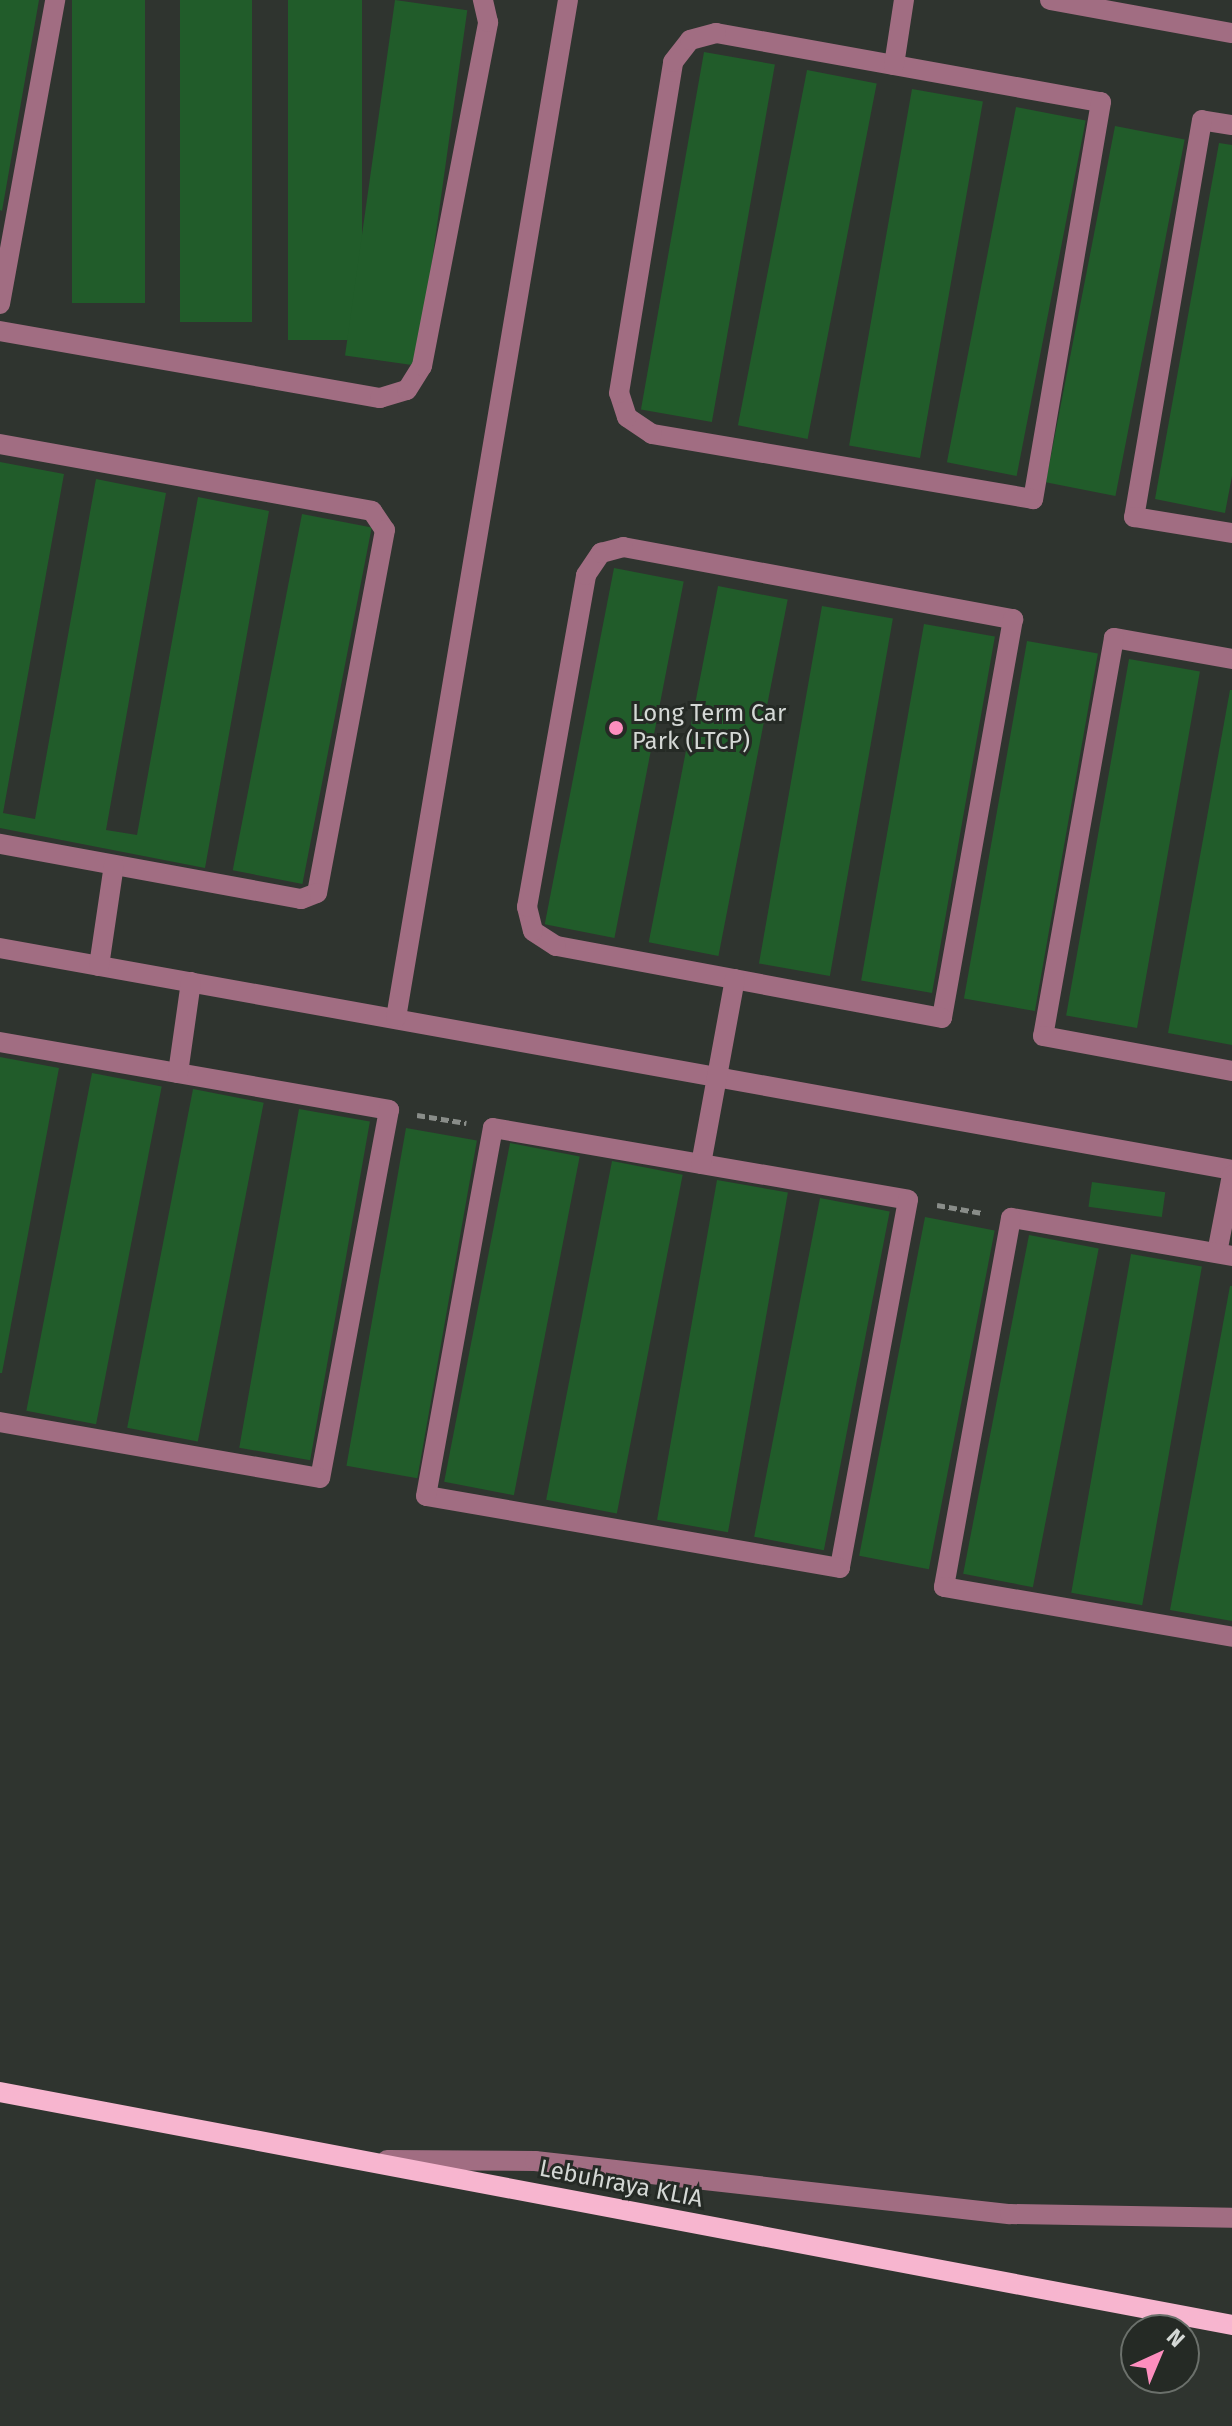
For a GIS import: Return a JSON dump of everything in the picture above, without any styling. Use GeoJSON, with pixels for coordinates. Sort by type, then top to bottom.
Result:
{"type":"FeatureCollection","features":[{"type":"Feature","properties":{"kind":"main road","name":"Lebuhraya KLIA"},"geometry":{"type":"LineString","coordinates":[[0,2092],[1232,2325]]}},
{"type":"Feature","properties":{"kind":"street"},"geometry":{"type":"LineString","coordinates":[[0,304],[55,0]]}},
{"type":"Feature","properties":{"kind":"street"},"geometry":{"type":"LineString","coordinates":[[0,331],[380,398],[407,390],[422,366],[488,22],[483,0]]}},
{"type":"Feature","properties":{"kind":"street"},"geometry":{"type":"LineString","coordinates":[[396,1018],[568,0]]}},
{"type":"Feature","properties":{"kind":"street"},"geometry":{"type":"LineString","coordinates":[[894,65],[904,0]]}},
{"type":"Feature","properties":{"kind":"street"},"geometry":{"type":"LineString","coordinates":[[1050,0],[1232,33]]}},
{"type":"Feature","properties":{"kind":"street"},"geometry":{"type":"LineString","coordinates":[[716,33],[894,65],[1101,102],[1033,499],[652,434],[620,406],[680,49],[716,33]]}},
{"type":"Feature","properties":{"kind":"street"},"geometry":{"type":"LineString","coordinates":[[1232,125],[1202,120],[1134,517],[1232,533]]}},
{"type":"Feature","properties":{"kind":"street"},"geometry":{"type":"LineString","coordinates":[[0,444],[372,511],[385,523],[322,886],[301,899],[0,844]]}},
{"type":"Feature","properties":{"kind":"street"},"geometry":{"type":"LineString","coordinates":[[623,547],[1013,619],[942,1018],[735,979],[556,946],[527,919],[591,564],[623,547]]}},
{"type":"Feature","properties":{"kind":"street"},"geometry":{"type":"LineString","coordinates":[[1232,659],[1114,638],[1043,1036],[1232,1071]]}},
{"type":"Feature","properties":{"kind":"street"},"geometry":{"type":"LineString","coordinates":[[99,966],[114,865]]}},
{"type":"Feature","properties":{"kind":"street"},"geometry":{"type":"LineString","coordinates":[[0,948],[1232,1173],[1224,1254],[1011,1218],[944,1587],[1232,1637]]}},
{"type":"Feature","properties":{"kind":"street"},"geometry":{"type":"LineString","coordinates":[[701,1164],[735,979]]}},
{"type":"Feature","properties":{"kind":"street"},"geometry":{"type":"LineString","coordinates":[[178,1073],[191,982]]}},
{"type":"Feature","properties":{"kind":"street"},"geometry":{"type":"LineString","coordinates":[[0,1042],[389,1110],[320,1478],[0,1422]]}},
{"type":"Feature","properties":{"kind":"street"},"geometry":{"type":"LineString","coordinates":[[493,1128],[701,1164],[908,1200],[840,1568],[426,1496],[493,1128]]}},
{"type":"Feature","properties":{"kind":"street"},"geometry":{"type":"LineString","coordinates":[[351,2160],[535,2161],[1010,2214],[1232,2218]]}},
{"type":"Feature","properties":{"kind":"path"},"geometry":{"type":"LineString","coordinates":[[389,1110],[493,1128]]}},
{"type":"Feature","properties":{"kind":"path"},"geometry":{"type":"LineString","coordinates":[[908,1200],[1011,1218]]}},
{"type":"Feature","properties":{"kind":"building"},"geometry":{"type":"Polygon","coordinates":[[[0,0],[39,0],[2,211],[0,210],[0,0]]]}},
{"type":"Feature","properties":{"kind":"building"},"geometry":{"type":"Polygon","coordinates":[[[72,0],[145,0],[145,303],[72,303],[72,0]]]}},
{"type":"Feature","properties":{"kind":"building"},"geometry":{"type":"Polygon","coordinates":[[[180,0],[252,0],[252,322],[180,322],[180,0]]]}},
{"type":"Feature","properties":{"kind":"building"},"geometry":{"type":"Polygon","coordinates":[[[288,0],[362,0],[362,340],[288,340],[288,0]]]}},
{"type":"Feature","properties":{"kind":"building"},"geometry":{"type":"Polygon","coordinates":[[[395,0],[467,10],[417,366],[345,356],[395,0]]]}},
{"type":"Feature","properties":{"kind":"building"},"geometry":{"type":"Polygon","coordinates":[[[704,52],[775,65],[712,422],[641,409],[704,52]]]}},
{"type":"Feature","properties":{"kind":"building"},"geometry":{"type":"Polygon","coordinates":[[[807,70],[877,84],[808,439],[738,425],[807,70]]]}},
{"type":"Feature","properties":{"kind":"building"},"geometry":{"type":"Polygon","coordinates":[[[912,89],[983,102],[920,458],[849,446],[912,89]]]}},
{"type":"Feature","properties":{"kind":"building"},"geometry":{"type":"Polygon","coordinates":[[[1016,107],[1086,121],[1017,476],[947,462],[1016,107]]]}},
{"type":"Feature","properties":{"kind":"building"},"geometry":{"type":"Polygon","coordinates":[[[1115,126],[1185,140],[1115,496],[1046,482],[1115,126]]]}},
{"type":"Feature","properties":{"kind":"building"},"geometry":{"type":"Polygon","coordinates":[[[1219,143],[1232,145],[1232,476],[1225,513],[1155,499],[1219,143]]]}},
{"type":"Feature","properties":{"kind":"building"},"geometry":{"type":"Polygon","coordinates":[[[0,462],[64,474],[3,813],[35,819],[96,479],[166,493],[106,830],[137,835],[198,497],[269,511],[205,868],[0,828],[0,462]]]}},
{"type":"Feature","properties":{"kind":"building"},"geometry":{"type":"Polygon","coordinates":[[[302,514],[372,528],[302,884],[233,870],[302,514]]]}},
{"type":"Feature","properties":{"kind":"building"},"geometry":{"type":"Polygon","coordinates":[[[614,568],[684,582],[614,938],[545,924],[614,568]]]}},
{"type":"Feature","properties":{"kind":"building"},"geometry":{"type":"Polygon","coordinates":[[[718,586],[788,600],[718,956],[649,942],[718,586]]]}},
{"type":"Feature","properties":{"kind":"building"},"geometry":{"type":"Polygon","coordinates":[[[822,606],[893,619],[830,976],[759,963],[822,606]]]}},
{"type":"Feature","properties":{"kind":"building"},"geometry":{"type":"Polygon","coordinates":[[[924,624],[995,637],[932,993],[861,981],[924,624]]]}},
{"type":"Feature","properties":{"kind":"building"},"geometry":{"type":"Polygon","coordinates":[[[1027,641],[1098,654],[1035,1011],[964,998],[1027,641]]]}},
{"type":"Feature","properties":{"kind":"building"},"geometry":{"type":"Polygon","coordinates":[[[1129,659],[1200,672],[1137,1028],[1066,1016],[1129,659]]]}},
{"type":"Feature","properties":{"kind":"building"},"geometry":{"type":"Polygon","coordinates":[[[1232,690],[1232,1045],[1168,1033],[1232,690]]]}},
{"type":"Feature","properties":{"kind":"building"},"geometry":{"type":"Polygon","coordinates":[[[0,1057],[59,1068],[2,1373],[0,1373],[0,1057]]]}},
{"type":"Feature","properties":{"kind":"building"},"geometry":{"type":"Polygon","coordinates":[[[92,1073],[162,1087],[96,1424],[26,1411],[92,1073]]]}},
{"type":"Feature","properties":{"kind":"building"},"geometry":{"type":"Polygon","coordinates":[[[193,1089],[264,1103],[198,1441],[127,1428],[193,1089]]]}},
{"type":"Feature","properties":{"kind":"building"},"geometry":{"type":"Polygon","coordinates":[[[299,1109],[370,1122],[310,1460],[239,1448],[299,1109]]]}},
{"type":"Feature","properties":{"kind":"building"},"geometry":{"type":"Polygon","coordinates":[[[406,1128],[477,1141],[417,1478],[346,1466],[406,1128]]]}},
{"type":"Feature","properties":{"kind":"building"},"geometry":{"type":"Polygon","coordinates":[[[510,1143],[580,1157],[514,1495],[444,1482],[510,1143]]]}},
{"type":"Feature","properties":{"kind":"building"},"geometry":{"type":"Polygon","coordinates":[[[612,1161],[683,1175],[617,1513],[546,1500],[612,1161]]]}},
{"type":"Feature","properties":{"kind":"building"},"geometry":{"type":"Polygon","coordinates":[[[717,1180],[788,1193],[728,1532],[657,1520],[717,1180]]]}},
{"type":"Feature","properties":{"kind":"building"},"geometry":{"type":"Polygon","coordinates":[[[1092,1182],[1165,1192],[1162,1217],[1089,1207],[1092,1182]]]}},
{"type":"Feature","properties":{"kind":"building"},"geometry":{"type":"Polygon","coordinates":[[[820,1198],[890,1212],[824,1550],[754,1537],[820,1198]]]}},
{"type":"Feature","properties":{"kind":"building"},"geometry":{"type":"Polygon","coordinates":[[[925,1217],[995,1231],[929,1569],[859,1556],[925,1217]]]}},
{"type":"Feature","properties":{"kind":"building"},"geometry":{"type":"Polygon","coordinates":[[[1029,1235],[1099,1249],[1033,1587],[963,1574],[1029,1235]]]}},
{"type":"Feature","properties":{"kind":"building"},"geometry":{"type":"Polygon","coordinates":[[[1131,1254],[1202,1267],[1142,1605],[1071,1593],[1131,1254]]]}},
{"type":"Feature","properties":{"kind":"building"},"geometry":{"type":"Polygon","coordinates":[[[1232,1286],[1232,1621],[1170,1610],[1232,1286]]]}},
{"type":"Feature","properties":{"kind":"place","name":"Long Term Car Park (LTCP)"},"geometry":{"type":"Point","coordinates":[616,728]}}]}
